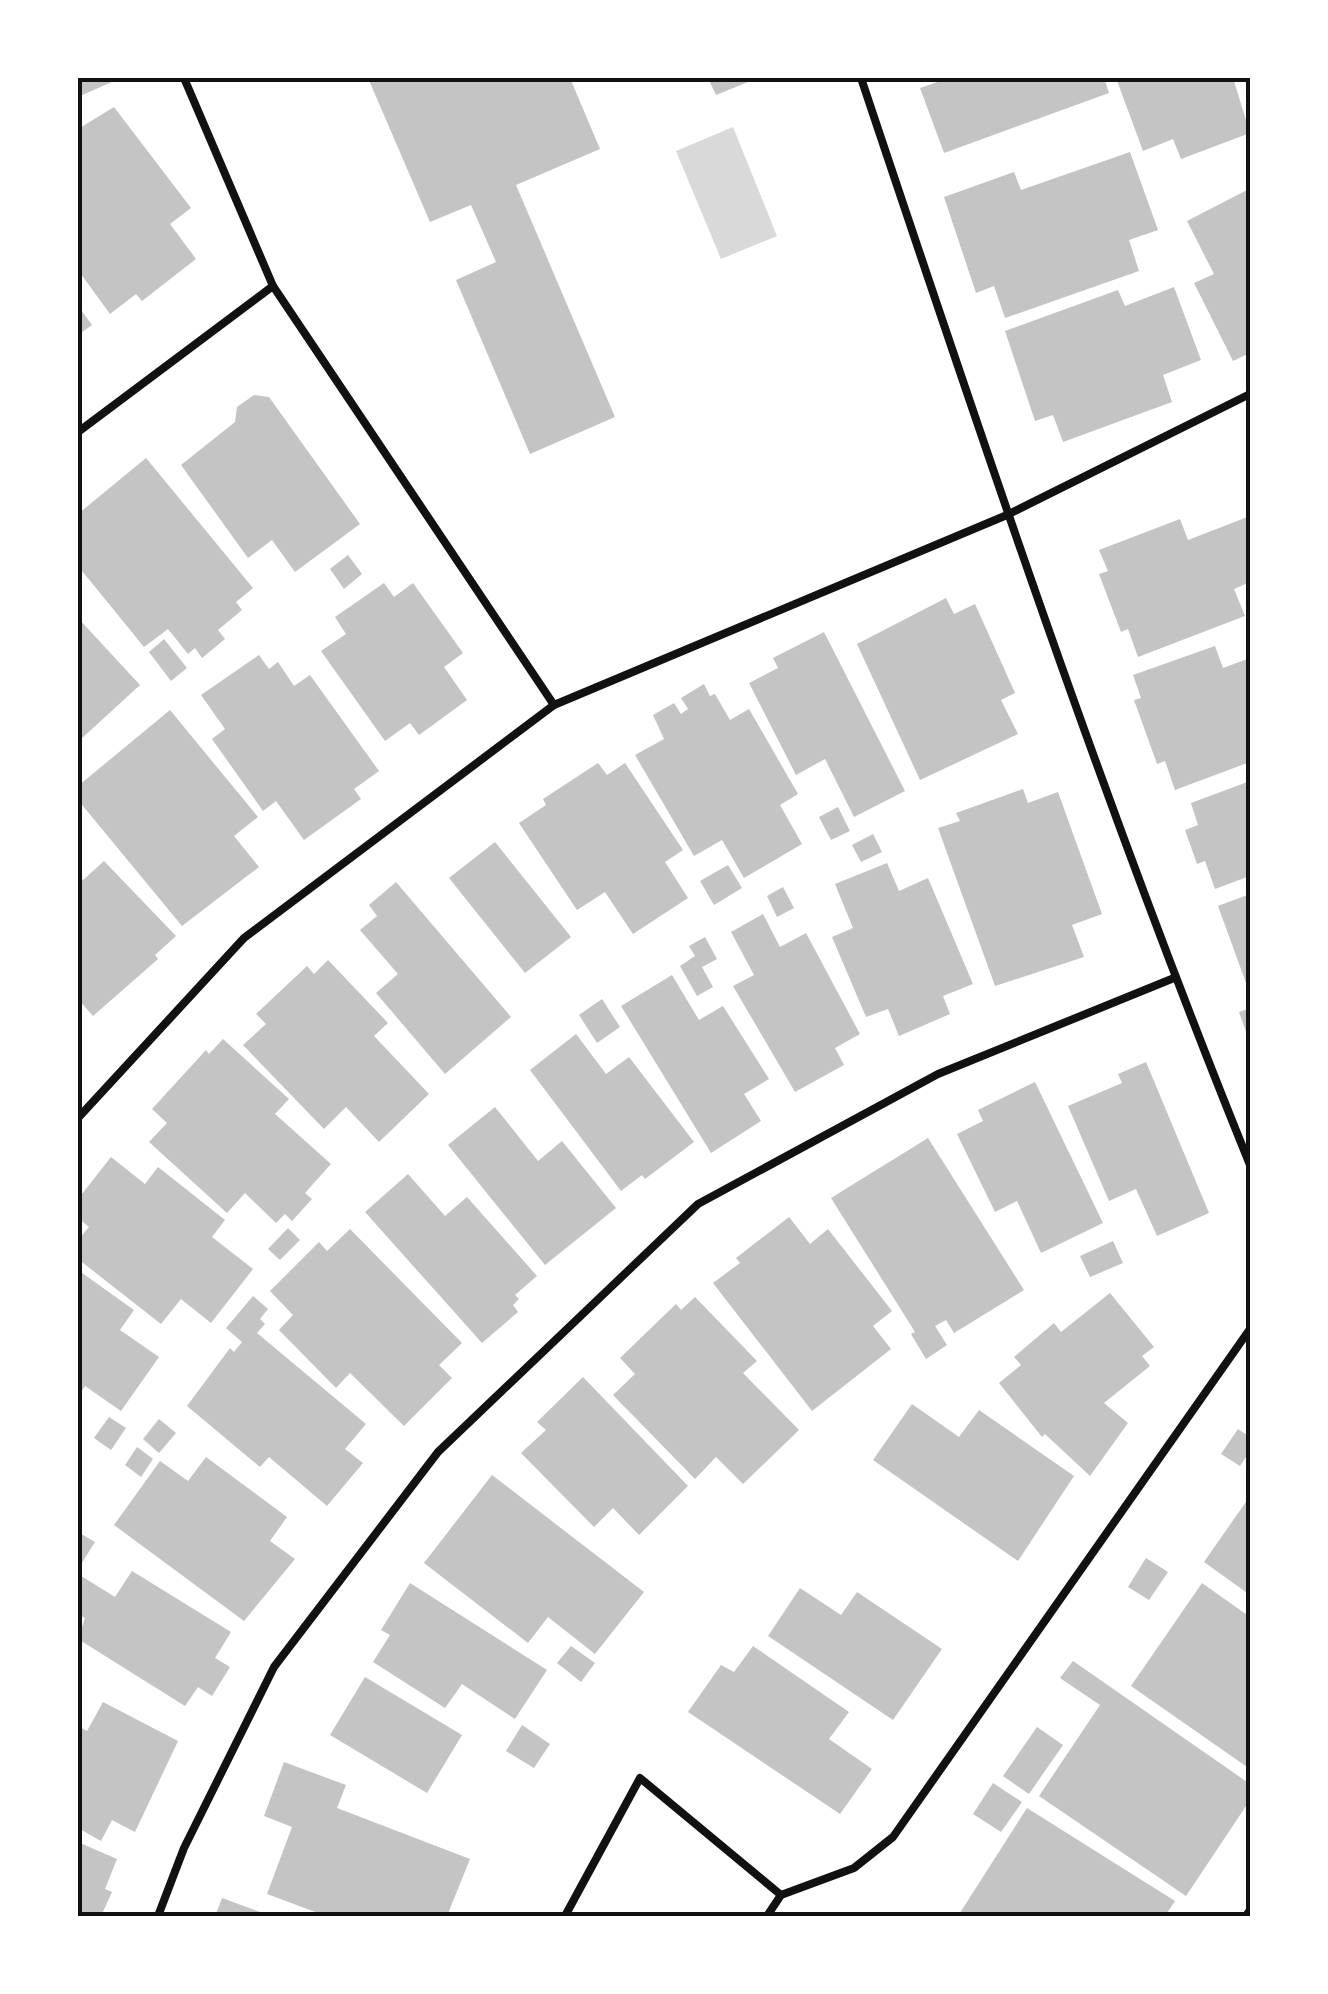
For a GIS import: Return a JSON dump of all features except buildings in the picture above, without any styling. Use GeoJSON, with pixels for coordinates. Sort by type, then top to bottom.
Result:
{"type":"FeatureCollection","features":[{"type":"Feature","properties":{"kind":"lane"},"geometry":{"type":"LineString","coordinates":[[184,78],[274,286],[554,705]]}},
{"type":"Feature","properties":{"kind":"lane"},"geometry":{"type":"LineString","coordinates":[[861,78],[1007,515],[1174,978],[1250,1165]]}},
{"type":"Feature","properties":{"kind":"lane"},"geometry":{"type":"LineString","coordinates":[[78,432],[274,286]]}},
{"type":"Feature","properties":{"kind":"lane"},"geometry":{"type":"LineString","coordinates":[[78,1118],[244,938],[554,705],[1007,515],[1250,394]]}},
{"type":"Feature","properties":{"kind":"lane"},"geometry":{"type":"LineString","coordinates":[[158,1916],[184,1848],[274,1667],[438,1452],[698,1204],[938,1074],[1174,978]]}},
{"type":"Feature","properties":{"kind":"lane"},"geometry":{"type":"LineString","coordinates":[[767,1916],[782,1895],[854,1868],[893,1837],[1250,1329]]}},
{"type":"Feature","properties":{"kind":"lane"},"geometry":{"type":"LineString","coordinates":[[564,1916],[640,1778],[782,1895]]}},
{"type":"Feature","properties":{"kind":"lane"},"geometry":{"type":"LineString","coordinates":[[1246,1916],[1250,1910]]}},
{"type":"Feature","properties":{"kind":"shaded area"},"geometry":{"type":"Polygon","coordinates":[[[733,127],[777,236],[721,259],[676,151],[733,127]]]}}]}
